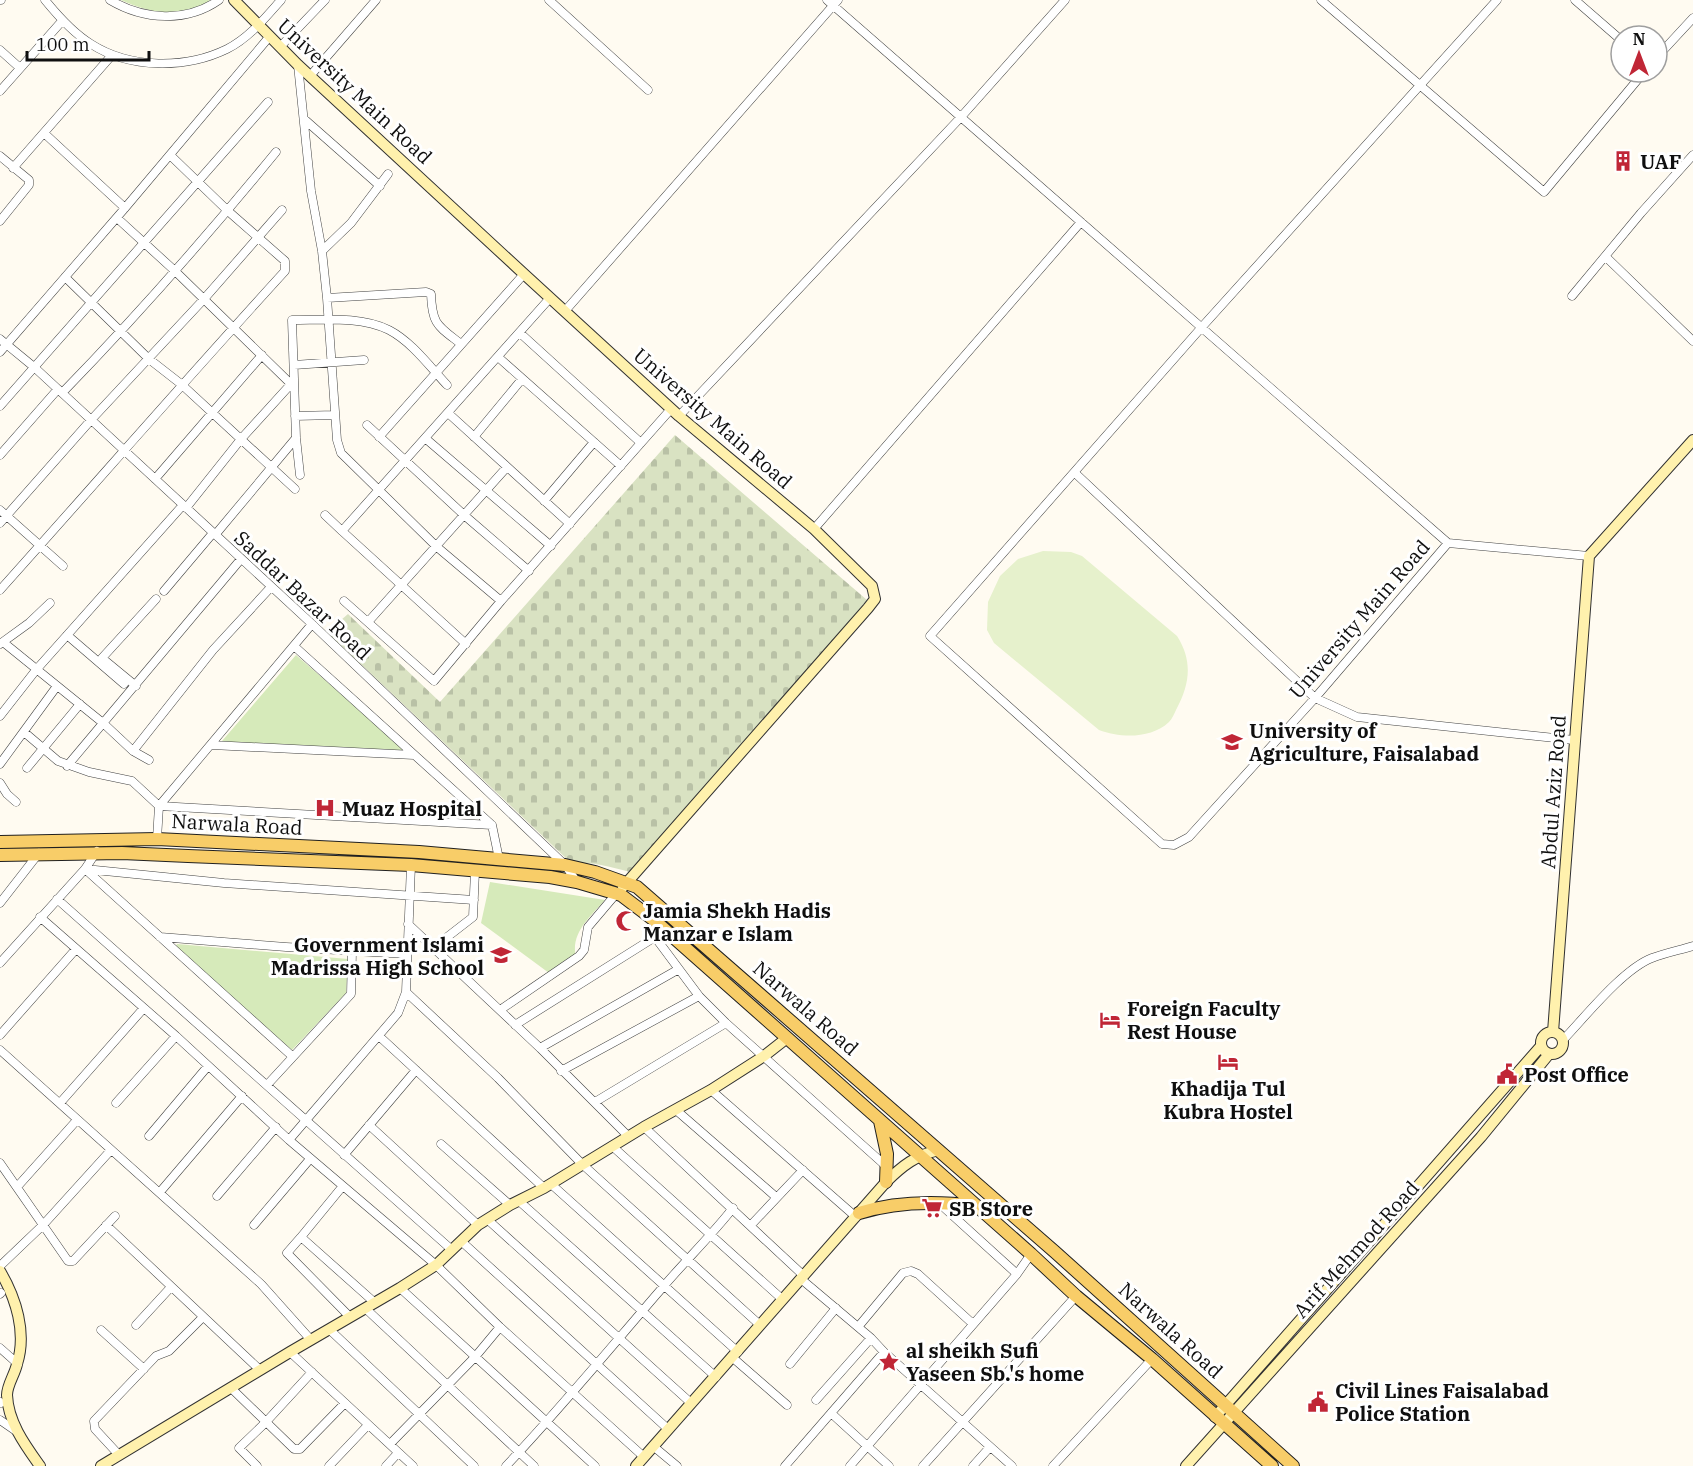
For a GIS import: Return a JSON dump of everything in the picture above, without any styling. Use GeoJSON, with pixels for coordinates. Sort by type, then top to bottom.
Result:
{"type":"FeatureCollection","features":[{"type":"Feature","properties":{"kind":"main road","name":"Narwala Road"},"geometry":{"type":"LineString","coordinates":[[0,842],[157,840],[419,852],[565,865],[595,872],[637,887],[1055,1252],[1293,1466]]}},
{"type":"Feature","properties":{"kind":"main road","name":"Narwala Road"},"geometry":{"type":"LineString","coordinates":[[0,855],[96,853],[411,865],[577,882],[616,894],[654,920],[978,1206],[1076,1296],[1152,1359],[1265,1464]]}},
{"type":"Feature","properties":{"kind":"main road"},"geometry":{"type":"LineString","coordinates":[[880,1120],[890,1174]]}},
{"type":"Feature","properties":{"kind":"main road"},"geometry":{"type":"LineString","coordinates":[[858,1215],[877,1208],[903,1204],[940,1203],[978,1206]]}},
{"type":"Feature","properties":{"kind":"street"},"geometry":{"type":"LineString","coordinates":[[45,0],[62,21],[91,44],[112,55],[135,61],[165,64],[192,61],[229,48],[259,25],[281,0]]}},
{"type":"Feature","properties":{"kind":"street"},"geometry":{"type":"LineString","coordinates":[[110,0],[129,10],[162,16],[186,15],[200,11],[219,0]]}},
{"type":"Feature","properties":{"kind":"street","name":"University Main Road"},"geometry":{"type":"LineString","coordinates":[[234,0],[298,65],[550,298],[675,412],[814,529],[872,586],[875,598],[616,894]]}},
{"type":"Feature","properties":{"kind":"street"},"geometry":{"type":"LineString","coordinates":[[280,47],[325,0]]}},
{"type":"Feature","properties":{"kind":"street"},"geometry":{"type":"LineString","coordinates":[[310,76],[376,0]]}},
{"type":"Feature","properties":{"kind":"street"},"geometry":{"type":"LineString","coordinates":[[549,0],[648,90]]}},
{"type":"Feature","properties":{"kind":"street"},"geometry":{"type":"LineString","coordinates":[[344,601],[435,681],[501,601],[641,443],[675,412],[961,117],[1065,0]]}},
{"type":"Feature","properties":{"kind":"street"},"geometry":{"type":"LineString","coordinates":[[1321,0],[1544,192],[1634,84]]}},
{"type":"Feature","properties":{"kind":"street"},"geometry":{"type":"LineString","coordinates":[[1497,0],[1201,328],[1075,473],[1315,698],[1357,717],[1574,740]]}},
{"type":"Feature","properties":{"kind":"street"},"geometry":{"type":"LineString","coordinates":[[1575,0],[1609,30]]}},
{"type":"Feature","properties":{"kind":"street"},"geometry":{"type":"LineString","coordinates":[[565,311],[833,2],[961,117],[1448,543]]}},
{"type":"Feature","properties":{"kind":"street"},"geometry":{"type":"LineString","coordinates":[[1669,44],[1693,18]]}},
{"type":"Feature","properties":{"kind":"street"},"geometry":{"type":"LineString","coordinates":[[0,91],[62,21]]}},
{"type":"Feature","properties":{"kind":"street"},"geometry":{"type":"LineString","coordinates":[[0,352],[3,342],[117,218],[270,36]]}},
{"type":"Feature","properties":{"kind":"street"},"geometry":{"type":"LineString","coordinates":[[0,50],[20,68]]}},
{"type":"Feature","properties":{"kind":"street"},"geometry":{"type":"LineString","coordinates":[[13,168],[112,55]]}},
{"type":"Feature","properties":{"kind":"street"},"geometry":{"type":"LineString","coordinates":[[298,65],[311,191],[322,251],[337,440],[341,453],[437,547],[501,601]]}},
{"type":"Feature","properties":{"kind":"street"},"geometry":{"type":"LineString","coordinates":[[0,406],[268,102]]}},
{"type":"Feature","properties":{"kind":"street"},"geometry":{"type":"LineString","coordinates":[[304,119],[380,186]]}},
{"type":"Feature","properties":{"kind":"street"},"geometry":{"type":"LineString","coordinates":[[44,133],[125,208]]}},
{"type":"Feature","properties":{"kind":"street"},"geometry":{"type":"LineString","coordinates":[[0,455],[60,391],[121,332],[228,211],[276,152]]}},
{"type":"Feature","properties":{"kind":"street"},"geometry":{"type":"LineString","coordinates":[[1572,296],[1693,154]]}},
{"type":"Feature","properties":{"kind":"street"},"geometry":{"type":"LineString","coordinates":[[0,590],[125,451],[181,384],[285,271],[285,261],[228,211],[170,155]]}},
{"type":"Feature","properties":{"kind":"street"},"geometry":{"type":"LineString","coordinates":[[0,156],[29,180],[29,185],[0,221]]}},
{"type":"Feature","properties":{"kind":"street"},"geometry":{"type":"LineString","coordinates":[[322,251],[351,223],[388,174]]}},
{"type":"Feature","properties":{"kind":"street"},"geometry":{"type":"LineString","coordinates":[[0,523],[3,513],[149,359],[282,210]]}},
{"type":"Feature","properties":{"kind":"street"},"geometry":{"type":"LineString","coordinates":[[0,716],[36,670],[291,384],[117,218]]}},
{"type":"Feature","properties":{"kind":"street"},"geometry":{"type":"LineString","coordinates":[[814,529],[1081,222]]}},
{"type":"Feature","properties":{"kind":"street"},"geometry":{"type":"LineString","coordinates":[[1606,257],[1693,341]]}},
{"type":"Feature","properties":{"kind":"street"},"geometry":{"type":"LineString","coordinates":[[379,437],[524,274]]}},
{"type":"Feature","properties":{"kind":"street"},"geometry":{"type":"LineString","coordinates":[[65,277],[149,359],[181,384],[295,489]]}},
{"type":"Feature","properties":{"kind":"street"},"geometry":{"type":"LineString","coordinates":[[327,298],[426,292],[431,294],[432,312],[436,324],[462,344]]}},
{"type":"Feature","properties":{"kind":"street"},"geometry":{"type":"LineString","coordinates":[[342,531],[550,298]]}},
{"type":"Feature","properties":{"kind":"street"},"geometry":{"type":"LineString","coordinates":[[300,475],[296,438],[292,320],[353,321],[389,330],[403,340],[447,385]]}},
{"type":"Feature","properties":{"kind":"street"},"geometry":{"type":"LineString","coordinates":[[520,333],[641,443]]}},
{"type":"Feature","properties":{"kind":"street","name":"Saddar Bazar Road"},"geometry":{"type":"LineString","coordinates":[[3,342],[34,367],[312,624],[565,865],[577,882]]}},
{"type":"Feature","properties":{"kind":"street"},"geometry":{"type":"LineString","coordinates":[[155,479],[262,355]]}},
{"type":"Feature","properties":{"kind":"street"},"geometry":{"type":"LineString","coordinates":[[498,357],[621,466]]}},
{"type":"Feature","properties":{"kind":"street"},"geometry":{"type":"LineString","coordinates":[[294,365],[364,360]]}},
{"type":"Feature","properties":{"kind":"street"},"geometry":{"type":"LineString","coordinates":[[474,437],[522,379]]}},
{"type":"Feature","properties":{"kind":"street"},"geometry":{"type":"LineString","coordinates":[[448,413],[570,524]]}},
{"type":"Feature","properties":{"kind":"street"},"geometry":{"type":"LineString","coordinates":[[295,416],[335,414]]}},
{"type":"Feature","properties":{"kind":"street"},"geometry":{"type":"LineString","coordinates":[[366,425],[529,572]]}},
{"type":"Feature","properties":{"kind":"street"},"geometry":{"type":"LineString","coordinates":[[164,591],[296,438]]}},
{"type":"Feature","properties":{"kind":"street"},"geometry":{"type":"LineString","coordinates":[[425,438],[551,546]]}},
{"type":"Feature","properties":{"kind":"street"},"geometry":{"type":"LineString","coordinates":[[1589,556],[1693,440]]}},
{"type":"Feature","properties":{"kind":"street"},"geometry":{"type":"LineString","coordinates":[[544,501],[594,442]]}},
{"type":"Feature","properties":{"kind":"street"},"geometry":{"type":"LineString","coordinates":[[368,622],[507,467]]}},
{"type":"Feature","properties":{"kind":"street","name":"University Main Road"},"geometry":{"type":"LineString","coordinates":[[1075,473],[930,636],[1162,844],[1174,845],[1189,837],[1315,698],[1448,543],[1589,556]]}},
{"type":"Feature","properties":{"kind":"street"},"geometry":{"type":"LineString","coordinates":[[3,513],[63,567]]}},
{"type":"Feature","properties":{"kind":"street"},"geometry":{"type":"LineString","coordinates":[[325,515],[466,644]]}},
{"type":"Feature","properties":{"kind":"street","name":"Abdul Aziz Road"},"geometry":{"type":"LineString","coordinates":[[1552,1032],[1589,556]]}},
{"type":"Feature","properties":{"kind":"street"},"geometry":{"type":"LineString","coordinates":[[67,766],[241,559]]}},
{"type":"Feature","properties":{"kind":"street"},"geometry":{"type":"LineString","coordinates":[[134,750],[213,650],[271,587]]}},
{"type":"Feature","properties":{"kind":"street"},"geometry":{"type":"LineString","coordinates":[[136,686],[102,658],[156,599]]}},
{"type":"Feature","properties":{"kind":"street"},"geometry":{"type":"LineString","coordinates":[[50,603],[29,623],[2,643],[149,760]]}},
{"type":"Feature","properties":{"kind":"street"},"geometry":{"type":"LineString","coordinates":[[157,840],[159,806],[312,624]]}},
{"type":"Feature","properties":{"kind":"street"},"geometry":{"type":"LineString","coordinates":[[67,635],[124,684]]}},
{"type":"Feature","properties":{"kind":"street"},"geometry":{"type":"LineString","coordinates":[[294,645],[492,825],[499,859]]}},
{"type":"Feature","properties":{"kind":"street"},"geometry":{"type":"LineString","coordinates":[[0,764],[57,686]]}},
{"type":"Feature","properties":{"kind":"street"},"geometry":{"type":"LineString","coordinates":[[27,768],[80,704]]}},
{"type":"Feature","properties":{"kind":"street"},"geometry":{"type":"LineString","coordinates":[[24,732],[52,757],[67,766],[132,781],[159,806],[492,825]]}},
{"type":"Feature","properties":{"kind":"street"},"geometry":{"type":"LineString","coordinates":[[212,745],[414,754]]}},
{"type":"Feature","properties":{"kind":"street"},"geometry":{"type":"LineString","coordinates":[[0,783],[16,802]]}},
{"type":"Feature","properties":{"kind":"street"},"geometry":{"type":"LineString","coordinates":[[0,963],[85,869],[104,840]]}},
{"type":"Feature","properties":{"kind":"street"},"geometry":{"type":"LineString","coordinates":[[0,903],[39,854]]}},
{"type":"Feature","properties":{"kind":"street"},"geometry":{"type":"LineString","coordinates":[[289,1140],[398,1013],[406,992],[411,865]]}},
{"type":"Feature","properties":{"kind":"street"},"geometry":{"type":"LineString","coordinates":[[85,869],[224,883],[474,900]]}},
{"type":"Feature","properties":{"kind":"street"},"geometry":{"type":"LineString","coordinates":[[85,869],[292,1056]]}},
{"type":"Feature","properties":{"kind":"street"},"geometry":{"type":"LineString","coordinates":[[433,948],[473,917],[475,871]]}},
{"type":"Feature","properties":{"kind":"street"},"geometry":{"type":"LineString","coordinates":[[500,1010],[579,957],[584,950],[588,927],[616,894]]}},
{"type":"Feature","properties":{"kind":"street"},"geometry":{"type":"LineString","coordinates":[[57,899],[453,1250]]}},
{"type":"Feature","properties":{"kind":"street"},"geometry":{"type":"LineString","coordinates":[[40,917],[176,1036],[310,1159],[436,1265],[500,1327],[644,1457]]}},
{"type":"Feature","properties":{"kind":"street"},"geometry":{"type":"LineString","coordinates":[[408,924],[540,1048],[628,1136]]}},
{"type":"Feature","properties":{"kind":"street"},"geometry":{"type":"LineString","coordinates":[[160,937],[407,954]]}},
{"type":"Feature","properties":{"kind":"street"},"geometry":{"type":"LineString","coordinates":[[515,1025],[655,937],[699,996],[890,1174]]}},
{"type":"Feature","properties":{"kind":"street"},"geometry":{"type":"LineString","coordinates":[[1545,1050],[1560,1051],[1563,1040],[1604,996],[1640,964],[1651,958],[1693,946]]}},
{"type":"Feature","properties":{"kind":"street"},"geometry":{"type":"LineString","coordinates":[[0,1035],[76,949]]}},
{"type":"Feature","properties":{"kind":"street"},"geometry":{"type":"LineString","coordinates":[[267,1085],[351,994],[352,952]]}},
{"type":"Feature","properties":{"kind":"street"},"geometry":{"type":"LineString","coordinates":[[540,1048],[679,969]]}},
{"type":"Feature","properties":{"kind":"street"},"geometry":{"type":"LineString","coordinates":[[406,992],[498,1078],[582,1164],[760,1325]]}},
{"type":"Feature","properties":{"kind":"street"},"geometry":{"type":"LineString","coordinates":[[561,1071],[699,996]]}},
{"type":"Feature","properties":{"kind":"street"},"geometry":{"type":"LineString","coordinates":[[60,1103],[143,1009]]}},
{"type":"Feature","properties":{"kind":"street"},"geometry":{"type":"LineString","coordinates":[[595,1102],[726,1023]]}},
{"type":"Feature","properties":{"kind":"street"},"geometry":{"type":"LineString","coordinates":[[1545,1050],[1543,1036],[1552,1032],[1559,1034],[1563,1040]]}},
{"type":"Feature","properties":{"kind":"street"},"geometry":{"type":"LineString","coordinates":[[116,1103],[176,1036]]}},
{"type":"Feature","properties":{"kind":"street"},"geometry":{"type":"LineString","coordinates":[[380,1036],[664,1286],[787,1405]]}},
{"type":"Feature","properties":{"kind":"street"},"geometry":{"type":"LineString","coordinates":[[203,1317],[169,1352],[156,1356],[94,1421],[95,1429],[112,1462],[260,1370],[400,1288],[436,1265],[483,1223],[628,1136],[711,1090],[764,1056],[787,1038]]}},
{"type":"Feature","properties":{"kind":"street"},"geometry":{"type":"LineString","coordinates":[[0,1050],[261,1284],[310,1340]]}},
{"type":"Feature","properties":{"kind":"street"},"geometry":{"type":"LineString","coordinates":[[1186,1466],[1219,1420],[1297,1324],[1449,1151],[1545,1050]]}},
{"type":"Feature","properties":{"kind":"street","name":"Arif Mehmod Road"},"geometry":{"type":"LineString","coordinates":[[1229,1409],[1305,1332],[1460,1161],[1545,1050]]}},
{"type":"Feature","properties":{"kind":"street"},"geometry":{"type":"LineString","coordinates":[[149,1136],[208,1066]]}},
{"type":"Feature","properties":{"kind":"street"},"geometry":{"type":"LineString","coordinates":[[344,1155],[416,1070]]}},
{"type":"Feature","properties":{"kind":"street"},"geometry":{"type":"LineString","coordinates":[[711,1090],[858,1215]]}},
{"type":"Feature","properties":{"kind":"street"},"geometry":{"type":"LineString","coordinates":[[160,1192],[242,1096]]}},
{"type":"Feature","properties":{"kind":"street"},"geometry":{"type":"LineString","coordinates":[[676,1110],[776,1197]]}},
{"type":"Feature","properties":{"kind":"street"},"geometry":{"type":"LineString","coordinates":[[17,1187],[77,1120]]}},
{"type":"Feature","properties":{"kind":"street"},"geometry":{"type":"LineString","coordinates":[[369,1125],[691,1403]]}},
{"type":"Feature","properties":{"kind":"street"},"geometry":{"type":"LineString","coordinates":[[217,1196],[276,1127]]}},
{"type":"Feature","properties":{"kind":"street"},"geometry":{"type":"LineString","coordinates":[[644,1127],[751,1225],[836,1308],[1012,1466]]}},
{"type":"Feature","properties":{"kind":"street"},"geometry":{"type":"LineString","coordinates":[[441,1144],[514,1203],[716,1377]]}},
{"type":"Feature","properties":{"kind":"street"},"geometry":{"type":"LineString","coordinates":[[612,1146],[782,1299]]}},
{"type":"Feature","properties":{"kind":"street"},"geometry":{"type":"LineString","coordinates":[[0,1266],[43,1225],[111,1150]]}},
{"type":"Feature","properties":{"kind":"street"},"geometry":{"type":"LineString","coordinates":[[636,1466],[858,1215],[890,1174],[919,1156],[939,1150]]}},
{"type":"Feature","properties":{"kind":"street"},"geometry":{"type":"LineString","coordinates":[[1449,1151],[1460,1161]]}},
{"type":"Feature","properties":{"kind":"street"},"geometry":{"type":"LineString","coordinates":[[254,1225],[310,1159]]}},
{"type":"Feature","properties":{"kind":"street"},"geometry":{"type":"LineString","coordinates":[[0,1163],[68,1261],[73,1261],[115,1216]]}},
{"type":"Feature","properties":{"kind":"street"},"geometry":{"type":"LineString","coordinates":[[751,1225],[803,1170]]}},
{"type":"Feature","properties":{"kind":"street"},"geometry":{"type":"LineString","coordinates":[[342,1187],[287,1253],[350,1317]]}},
{"type":"Feature","properties":{"kind":"street"},"geometry":{"type":"LineString","coordinates":[[940,1203],[1017,1274]]}},
{"type":"Feature","properties":{"kind":"street"},"geometry":{"type":"LineString","coordinates":[[506,1466],[574,1392],[664,1286],[712,1235],[732,1208]]}},
{"type":"Feature","properties":{"kind":"street"},"geometry":{"type":"LineString","coordinates":[[106,1225],[260,1370]]}},
{"type":"Feature","properties":{"kind":"street"},"geometry":{"type":"LineString","coordinates":[[1385,1225],[1394,1233]]}},
{"type":"Feature","properties":{"kind":"street"},"geometry":{"type":"LineString","coordinates":[[301,1237],[447,1386],[534,1466]]}},
{"type":"Feature","properties":{"kind":"street"},"geometry":{"type":"LineString","coordinates":[[461,1241],[668,1429]]}},
{"type":"Feature","properties":{"kind":"street"},"geometry":{"type":"LineString","coordinates":[[850,1466],[1017,1274],[1031,1254]]}},
{"type":"Feature","properties":{"kind":"street"},"geometry":{"type":"LineString","coordinates":[[0,1271],[2,1291],[17,1312],[22,1336],[18,1364],[2,1401],[17,1431],[40,1466]]}},
{"type":"Feature","properties":{"kind":"street"},"geometry":{"type":"LineString","coordinates":[[858,1327],[903,1273],[911,1271],[918,1274],[973,1324]]}},
{"type":"Feature","properties":{"kind":"street"},"geometry":{"type":"LineString","coordinates":[[136,1325],[171,1287]]}},
{"type":"Feature","properties":{"kind":"street"},"geometry":{"type":"LineString","coordinates":[[400,1288],[595,1466]]}},
{"type":"Feature","properties":{"kind":"street"},"geometry":{"type":"LineString","coordinates":[[923,1466],[1076,1296]]}},
{"type":"Feature","properties":{"kind":"street"},"geometry":{"type":"LineString","coordinates":[[790,1365],[836,1308]]}},
{"type":"Feature","properties":{"kind":"street"},"geometry":{"type":"LineString","coordinates":[[1297,1324],[1305,1332]]}},
{"type":"Feature","properties":{"kind":"street"},"geometry":{"type":"LineString","coordinates":[[390,1444],[475,1357],[500,1327]]}},
{"type":"Feature","properties":{"kind":"street"},"geometry":{"type":"LineString","coordinates":[[101,1330],[144,1369]]}},
{"type":"Feature","properties":{"kind":"street"},"geometry":{"type":"LineString","coordinates":[[330,1330],[474,1466]]}},
{"type":"Feature","properties":{"kind":"street"},"geometry":{"type":"LineString","coordinates":[[816,1400],[871,1338]]}},
{"type":"Feature","properties":{"kind":"street"},"geometry":{"type":"LineString","coordinates":[[0,1348],[18,1364]]}},
{"type":"Feature","properties":{"kind":"street"},"geometry":{"type":"LineString","coordinates":[[290,1352],[413,1466]]}},
{"type":"Feature","properties":{"kind":"street"},"geometry":{"type":"LineString","coordinates":[[785,1466],[884,1352]]}},
{"type":"Feature","properties":{"kind":"street"},"geometry":{"type":"LineString","coordinates":[[1053,1466],[1152,1359]]}},
{"type":"Feature","properties":{"kind":"street"},"geometry":{"type":"LineString","coordinates":[[258,1466],[239,1448],[312,1372]]}},
{"type":"Feature","properties":{"kind":"street"},"geometry":{"type":"LineString","coordinates":[[231,1388],[294,1449],[300,1449],[345,1403]]}},
{"type":"Feature","properties":{"kind":"street"},"geometry":{"type":"LineString","coordinates":[[831,1413],[889,1466]]}},
{"type":"Feature","properties":{"kind":"street"},"geometry":{"type":"LineString","coordinates":[[0,1420],[17,1431]]}},
{"type":"Feature","properties":{"kind":"street"},"geometry":{"type":"LineString","coordinates":[[329,1466],[368,1425]]}},
{"type":"Feature","properties":{"kind":"street"},"geometry":{"type":"LineString","coordinates":[[653,1446],[677,1466]]}},
{"type":"Feature","properties":{"kind":"street"},"geometry":{"type":"LineString","coordinates":[[973,1466],[990,1447]]}},
{"type":"Feature","properties":{"kind":"street"},"geometry":{"type":"LineString","coordinates":[[386,1466],[398,1453]]}},
{"type":"Feature","properties":{"kind":"green space"},"geometry":{"type":"Polygon","coordinates":[[[121,0],[210,0],[198,9],[189,12],[170,13],[149,10],[121,0]]]}},
{"type":"Feature","properties":{"kind":"green space"},"geometry":{"type":"Polygon","coordinates":[[[675,435],[867,600],[637,874],[596,864],[571,863],[327,632],[348,614],[440,702],[675,435]]]}},
{"type":"Feature","properties":{"kind":"green space"},"geometry":{"type":"Polygon","coordinates":[[[1043,551],[1071,552],[1082,556],[1177,636],[1186,654],[1187,682],[1173,716],[1162,728],[1135,735],[1116,735],[1099,730],[994,643],[987,630],[988,602],[1000,576],[1018,559],[1043,551]]]}},
{"type":"Feature","properties":{"kind":"green space"},"geometry":{"type":"Polygon","coordinates":[[[296,655],[415,758],[216,748],[296,655]]]}},
{"type":"Feature","properties":{"kind":"green space"},"geometry":{"type":"Polygon","coordinates":[[[490,882],[605,900],[579,933],[575,949],[576,958],[549,973],[481,923],[490,882]]]}},
{"type":"Feature","properties":{"kind":"green space"},"geometry":{"type":"Polygon","coordinates":[[[177,944],[348,959],[346,993],[292,1050],[174,950],[177,944]]]}},
{"type":"Feature","properties":{"kind":"place","name":"UAF"},"geometry":{"type":"Point","coordinates":[1623,161]}},
{"type":"Feature","properties":{"kind":"place","name":"University of Agriculture, Faisalabad"},"geometry":{"type":"Point","coordinates":[1232,742]}},
{"type":"Feature","properties":{"kind":"place","name":"Muaz Hospital"},"geometry":{"type":"Point","coordinates":[325,808]}},
{"type":"Feature","properties":{"kind":"place","name":"Jamia Shekh Hadis Manzar e Islam"},"geometry":{"type":"Point","coordinates":[626,921]}},
{"type":"Feature","properties":{"kind":"place","name":"Government Islami Madrissa High School"},"geometry":{"type":"Point","coordinates":[501,955]}},
{"type":"Feature","properties":{"kind":"place","name":"Foreign Faculty Rest House"},"geometry":{"type":"Point","coordinates":[1110,1020]}},
{"type":"Feature","properties":{"kind":"place","name":"Khadija Tul Kubra Hostel"},"geometry":{"type":"Point","coordinates":[1228,1062]}},
{"type":"Feature","properties":{"kind":"place","name":"Post Office"},"geometry":{"type":"Point","coordinates":[1507,1074]}},
{"type":"Feature","properties":{"kind":"place","name":"SB Store"},"geometry":{"type":"Point","coordinates":[932,1208]}},
{"type":"Feature","properties":{"kind":"place","name":"al sheikh Sufi Yaseen Sb.'s home"},"geometry":{"type":"Point","coordinates":[889,1362]}},
{"type":"Feature","properties":{"kind":"place","name":"Civil Lines Faisalabad Police Station"},"geometry":{"type":"Point","coordinates":[1318,1402]}}]}
